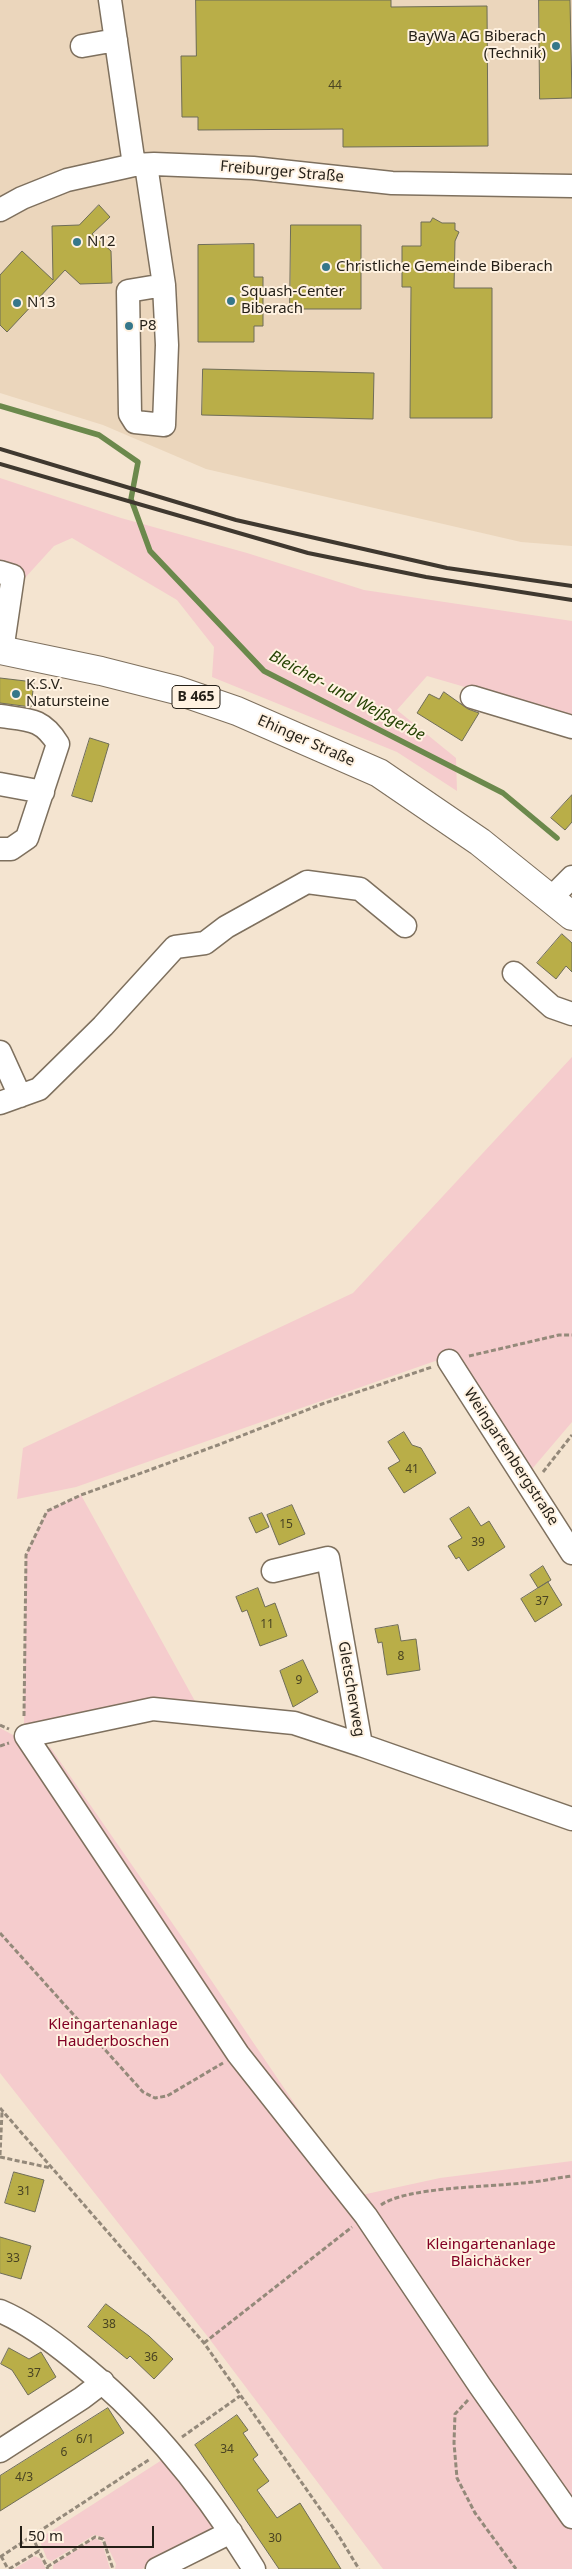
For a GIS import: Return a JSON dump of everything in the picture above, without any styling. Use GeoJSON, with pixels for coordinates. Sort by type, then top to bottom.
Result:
{"type":"FeatureCollection","features":[{"type":"Feature","properties":{"kind":"main road","name":"Ehinger Straße"},"geometry":{"type":"LineString","coordinates":[[1,650],[100,671],[184,693],[237,711],[380,774],[480,842],[572,916]]}},
{"type":"Feature","properties":{"kind":"street"},"geometry":{"type":"LineString","coordinates":[[110,0],[116,40],[164,285],[167,345],[164,425],[135,422],[130,414],[128,291],[164,285]]}},
{"type":"Feature","properties":{"kind":"street"},"geometry":{"type":"LineString","coordinates":[[82,46],[116,40]]}},
{"type":"Feature","properties":{"kind":"street","name":"Freiburger Straße"},"geometry":{"type":"LineString","coordinates":[[0,210],[22,198],[67,180],[140,165],[178,164],[245,168],[401,183],[572,186]]}},
{"type":"Feature","properties":{"kind":"street"},"geometry":{"type":"LineString","coordinates":[[0,572],[13,576],[1,650]]}},
{"type":"Feature","properties":{"kind":"street"},"geometry":{"type":"LineString","coordinates":[[472,697],[572,727]]}},
{"type":"Feature","properties":{"kind":"street"},"geometry":{"type":"LineString","coordinates":[[0,716],[35,720],[49,730],[58,744],[27,838],[11,849],[0,849]]}},
{"type":"Feature","properties":{"kind":"street"},"geometry":{"type":"LineString","coordinates":[[0,784],[43,792]]}},
{"type":"Feature","properties":{"kind":"street"},"geometry":{"type":"LineString","coordinates":[[551,898],[572,877]]}},
{"type":"Feature","properties":{"kind":"street"},"geometry":{"type":"LineString","coordinates":[[0,1052],[10,1100],[39,1089],[103,1026],[175,948],[205,943],[226,927],[307,882],[360,889],[405,926]]}},
{"type":"Feature","properties":{"kind":"street"},"geometry":{"type":"LineString","coordinates":[[514,973],[552,1007],[572,1014]]}},
{"type":"Feature","properties":{"kind":"street","name":"Weingartenbergstraße"},"geometry":{"type":"LineString","coordinates":[[449,1361],[572,1553]]}},
{"type":"Feature","properties":{"kind":"street","name":"Gletscherweg"},"geometry":{"type":"LineString","coordinates":[[272,1571],[328,1558],[361,1745],[572,1819]]}},
{"type":"Feature","properties":{"kind":"street"},"geometry":{"type":"LineString","coordinates":[[361,1745],[294,1723],[153,1709],[26,1736],[238,2054],[366,2216],[480,2386],[572,2517]]}},
{"type":"Feature","properties":{"kind":"street"},"geometry":{"type":"LineString","coordinates":[[0,2311],[56,2344],[103,2382],[168,2448],[198,2485],[254,2569]]}},
{"type":"Feature","properties":{"kind":"street"},"geometry":{"type":"LineString","coordinates":[[0,2452],[103,2382]]}},
{"type":"Feature","properties":{"kind":"street"},"geometry":{"type":"LineString","coordinates":[[157,2569],[231,2532]]}},
{"type":"Feature","properties":{"kind":"path"},"geometry":{"type":"LineString","coordinates":[[26,1736],[24,1627],[26,1555],[47,1511],[82,1495],[322,1404],[449,1361],[559,1335],[572,1335]]}},
{"type":"Feature","properties":{"kind":"path"},"geometry":{"type":"LineString","coordinates":[[531,1488],[572,1435]]}},
{"type":"Feature","properties":{"kind":"path"},"geometry":{"type":"LineString","coordinates":[[0,1933],[143,2092],[155,2098],[168,2096],[238,2054]]}},
{"type":"Feature","properties":{"kind":"path"},"geometry":{"type":"LineString","coordinates":[[1,2110],[0,2156],[52,2168]]}},
{"type":"Feature","properties":{"kind":"path"},"geometry":{"type":"LineString","coordinates":[[1,2110],[204,2343],[337,2533],[359,2569]]}},
{"type":"Feature","properties":{"kind":"path"},"geometry":{"type":"LineString","coordinates":[[204,2343],[387,2201],[418,2193],[525,2183],[572,2176]]}},
{"type":"Feature","properties":{"kind":"path"},"geometry":{"type":"LineString","coordinates":[[480,2386],[455,2414],[454,2443],[457,2478],[475,2513],[516,2569]]}},
{"type":"Feature","properties":{"kind":"path"},"geometry":{"type":"LineString","coordinates":[[39,2551],[8,2569],[1,2557],[168,2448],[240,2396]]}},
{"type":"Feature","properties":{"kind":"path"},"geometry":{"type":"LineString","coordinates":[[32,2536],[48,2568],[95,2537],[99,2537],[103,2539],[113,2569]]}},
{"type":"Feature","properties":{"kind":"shaded area"},"geometry":{"type":"Polygon","coordinates":[[[0,0],[572,0],[572,546],[521,542],[206,469],[103,425],[0,393],[0,0]]]}},
{"type":"Feature","properties":{"kind":"green space"},"geometry":{"type":"Polygon","coordinates":[[[0,478],[121,518],[247,553],[364,590],[572,621],[572,718],[427,676],[397,710],[456,758],[457,791],[397,752],[212,677],[214,647],[177,600],[72,538],[54,546],[24,579],[0,564],[0,478]]]}},
{"type":"Feature","properties":{"kind":"green space"},"geometry":{"type":"Polygon","coordinates":[[[572,1057],[572,1422],[532,1469],[458,1353],[76,1487],[17,1499],[23,1448],[353,1293],[572,1057]]]}},
{"type":"Feature","properties":{"kind":"green space"},"geometry":{"type":"Polygon","coordinates":[[[81,1495],[196,1703],[24,1726],[26,1555],[47,1511],[81,1495]]]}},
{"type":"Feature","properties":{"kind":"green space","name":"Kleingartenanlage Hauderboschen"},"geometry":{"type":"Polygon","coordinates":[[[0,1728],[13,1735],[29,1751],[50,1747],[184,1940],[357,2196],[440,2178],[572,2161],[572,2569],[383,2569],[208,2337],[0,2073],[0,1728]]]}},
{"type":"Feature","properties":{"kind":"green space"},"geometry":{"type":"Polygon","coordinates":[[[165,2458],[213,2524],[208,2535],[142,2569],[115,2569],[116,2564],[103,2537],[94,2535],[52,2561],[47,2559],[39,2539],[165,2458]]]}},
{"type":"Feature","properties":{"kind":"green space"},"geometry":{"type":"Polygon","coordinates":[[[95,2538],[102,2542],[110,2569],[53,2569],[53,2565],[95,2538]]]}},
{"type":"Feature","properties":{"kind":"green space"},"geometry":{"type":"Polygon","coordinates":[[[35,2556],[41,2559],[46,2569],[14,2569],[35,2556]]]}},
{"type":"Feature","properties":{"kind":"building"},"geometry":{"type":"Polygon","coordinates":[[[196,0],[391,0],[391,7],[487,6],[488,146],[343,147],[343,129],[198,130],[198,117],[182,117],[181,56],[196,56],[196,0]]]}},
{"type":"Feature","properties":{"kind":"building","name":"BayWa AG Biberach (Technik)"},"geometry":{"type":"Polygon","coordinates":[[[539,0],[570,0],[572,98],[540,99],[539,0]]]}},
{"type":"Feature","properties":{"kind":"building"},"geometry":{"type":"Polygon","coordinates":[[[99,205],[110,217],[92,234],[111,251],[112,283],[80,284],[65,270],[7,332],[0,325],[0,275],[22,251],[53,280],[52,226],[79,225],[99,205]]]}},
{"type":"Feature","properties":{"kind":"building"},"geometry":{"type":"Polygon","coordinates":[[[433,218],[442,223],[455,223],[455,230],[459,232],[455,241],[454,288],[492,288],[492,418],[410,418],[411,287],[402,287],[402,246],[421,246],[421,222],[430,222],[433,218]]]}},
{"type":"Feature","properties":{"kind":"building"},"geometry":{"type":"Polygon","coordinates":[[[291,225],[361,225],[361,309],[290,309],[291,225]]]}},
{"type":"Feature","properties":{"kind":"building","name":"Squash-Center Biberach"},"geometry":{"type":"Polygon","coordinates":[[[254,244],[254,277],[263,277],[263,326],[254,326],[254,342],[198,342],[198,245],[254,244]]]}},
{"type":"Feature","properties":{"kind":"building"},"geometry":{"type":"Polygon","coordinates":[[[203,369],[374,373],[373,419],[202,415],[203,369]]]}},
{"type":"Feature","properties":{"kind":"building","name":"K.S.V. Natursteine"},"geometry":{"type":"Polygon","coordinates":[[[0,678],[34,682],[31,707],[0,703],[0,678]]]}},
{"type":"Feature","properties":{"kind":"building"},"geometry":{"type":"Polygon","coordinates":[[[444,692],[468,709],[479,713],[462,741],[417,713],[429,694],[439,699],[444,692]]]}},
{"type":"Feature","properties":{"kind":"building"},"geometry":{"type":"Polygon","coordinates":[[[90,738],[109,744],[92,802],[72,796],[90,738]]]}},
{"type":"Feature","properties":{"kind":"building"},"geometry":{"type":"Polygon","coordinates":[[[572,795],[572,822],[565,830],[551,818],[572,795]]]}},
{"type":"Feature","properties":{"kind":"building"},"geometry":{"type":"Polygon","coordinates":[[[562,934],[572,943],[572,972],[566,966],[556,979],[537,963],[562,934]]]}},
{"type":"Feature","properties":{"kind":"building"},"geometry":{"type":"Polygon","coordinates":[[[404,1432],[412,1445],[421,1448],[436,1473],[404,1493],[388,1468],[400,1461],[388,1442],[404,1432]]]}},
{"type":"Feature","properties":{"kind":"building"},"geometry":{"type":"Polygon","coordinates":[[[292,1505],[305,1534],[279,1545],[267,1515],[292,1505]]]}},
{"type":"Feature","properties":{"kind":"building"},"geometry":{"type":"Polygon","coordinates":[[[469,1507],[481,1526],[489,1521],[505,1547],[468,1571],[459,1557],[456,1559],[448,1546],[462,1538],[450,1519],[469,1507]]]}},
{"type":"Feature","properties":{"kind":"building"},"geometry":{"type":"Polygon","coordinates":[[[262,1513],[269,1527],[256,1533],[249,1518],[262,1513]]]}},
{"type":"Feature","properties":{"kind":"building"},"geometry":{"type":"Polygon","coordinates":[[[543,1566],[551,1580],[538,1588],[530,1575],[543,1566]]]}},
{"type":"Feature","properties":{"kind":"building"},"geometry":{"type":"Polygon","coordinates":[[[548,1582],[562,1605],[535,1622],[521,1599],[548,1582]]]}},
{"type":"Feature","properties":{"kind":"building"},"geometry":{"type":"Polygon","coordinates":[[[258,1588],[265,1607],[275,1603],[287,1636],[260,1646],[247,1610],[242,1612],[236,1597],[258,1588]]]}},
{"type":"Feature","properties":{"kind":"building"},"geometry":{"type":"Polygon","coordinates":[[[398,1625],[401,1641],[416,1639],[420,1670],[387,1675],[382,1642],[378,1643],[375,1629],[398,1625]]]}},
{"type":"Feature","properties":{"kind":"building"},"geometry":{"type":"Polygon","coordinates":[[[303,1660],[318,1692],[293,1707],[280,1671],[303,1660]]]}},
{"type":"Feature","properties":{"kind":"building"},"geometry":{"type":"Polygon","coordinates":[[[14,2172],[44,2180],[35,2212],[5,2203],[14,2172]]]}},
{"type":"Feature","properties":{"kind":"building"},"geometry":{"type":"Polygon","coordinates":[[[0,2237],[31,2246],[21,2279],[0,2273],[0,2237]]]}},
{"type":"Feature","properties":{"kind":"building"},"geometry":{"type":"Polygon","coordinates":[[[106,2304],[149,2336],[173,2359],[154,2379],[130,2356],[127,2359],[88,2327],[106,2304]]]}},
{"type":"Feature","properties":{"kind":"building"},"geometry":{"type":"Polygon","coordinates":[[[9,2348],[29,2359],[41,2352],[56,2377],[28,2395],[12,2370],[1,2364],[9,2348]]]}},
{"type":"Feature","properties":{"kind":"building"},"geometry":{"type":"Polygon","coordinates":[[[108,2408],[124,2433],[0,2511],[0,2476],[108,2408]]]}},
{"type":"Feature","properties":{"kind":"building"},"geometry":{"type":"Polygon","coordinates":[[[237,2415],[248,2430],[243,2433],[258,2455],[253,2459],[269,2481],[257,2490],[277,2518],[300,2503],[341,2569],[279,2569],[195,2445],[237,2415]]]}},
{"type":"Feature","properties":{"kind":"waterway","name":"Bleicher- und Weißgerbe"},"geometry":{"type":"LineString","coordinates":[[0,406],[99,435],[138,462],[131,499],[150,551],[264,671],[503,793],[557,838]]}},
{"type":"Feature","properties":{"kind":"railway"},"geometry":{"type":"LineString","coordinates":[[0,449],[236,520],[447,568],[572,586]]}},
{"type":"Feature","properties":{"kind":"railway"},"geometry":{"type":"LineString","coordinates":[[0,464],[308,553],[426,577],[572,600]]}},
{"type":"Feature","properties":{"kind":"place","name":"BayWa AG Biberach (Technik)"},"geometry":{"type":"Point","coordinates":[556,46]}},
{"type":"Feature","properties":{"kind":"place","name":"N12"},"geometry":{"type":"Point","coordinates":[77,242]}},
{"type":"Feature","properties":{"kind":"place","name":"Christliche Gemeinde Biberach"},"geometry":{"type":"Point","coordinates":[326,267]}},
{"type":"Feature","properties":{"kind":"place","name":"Squash-Center Biberach"},"geometry":{"type":"Point","coordinates":[231,301]}},
{"type":"Feature","properties":{"kind":"place","name":"N13"},"geometry":{"type":"Point","coordinates":[17,303]}},
{"type":"Feature","properties":{"kind":"place","name":"P8"},"geometry":{"type":"Point","coordinates":[129,326]}},
{"type":"Feature","properties":{"kind":"place","name":"K.S.V. Natursteine"},"geometry":{"type":"Point","coordinates":[16,694]}},
{"type":"Feature","properties":{"kind":"park label","name":"Kleingartenanlage Blaichäcker"},"geometry":{"type":"Point","coordinates":[491,2254]}}]}
